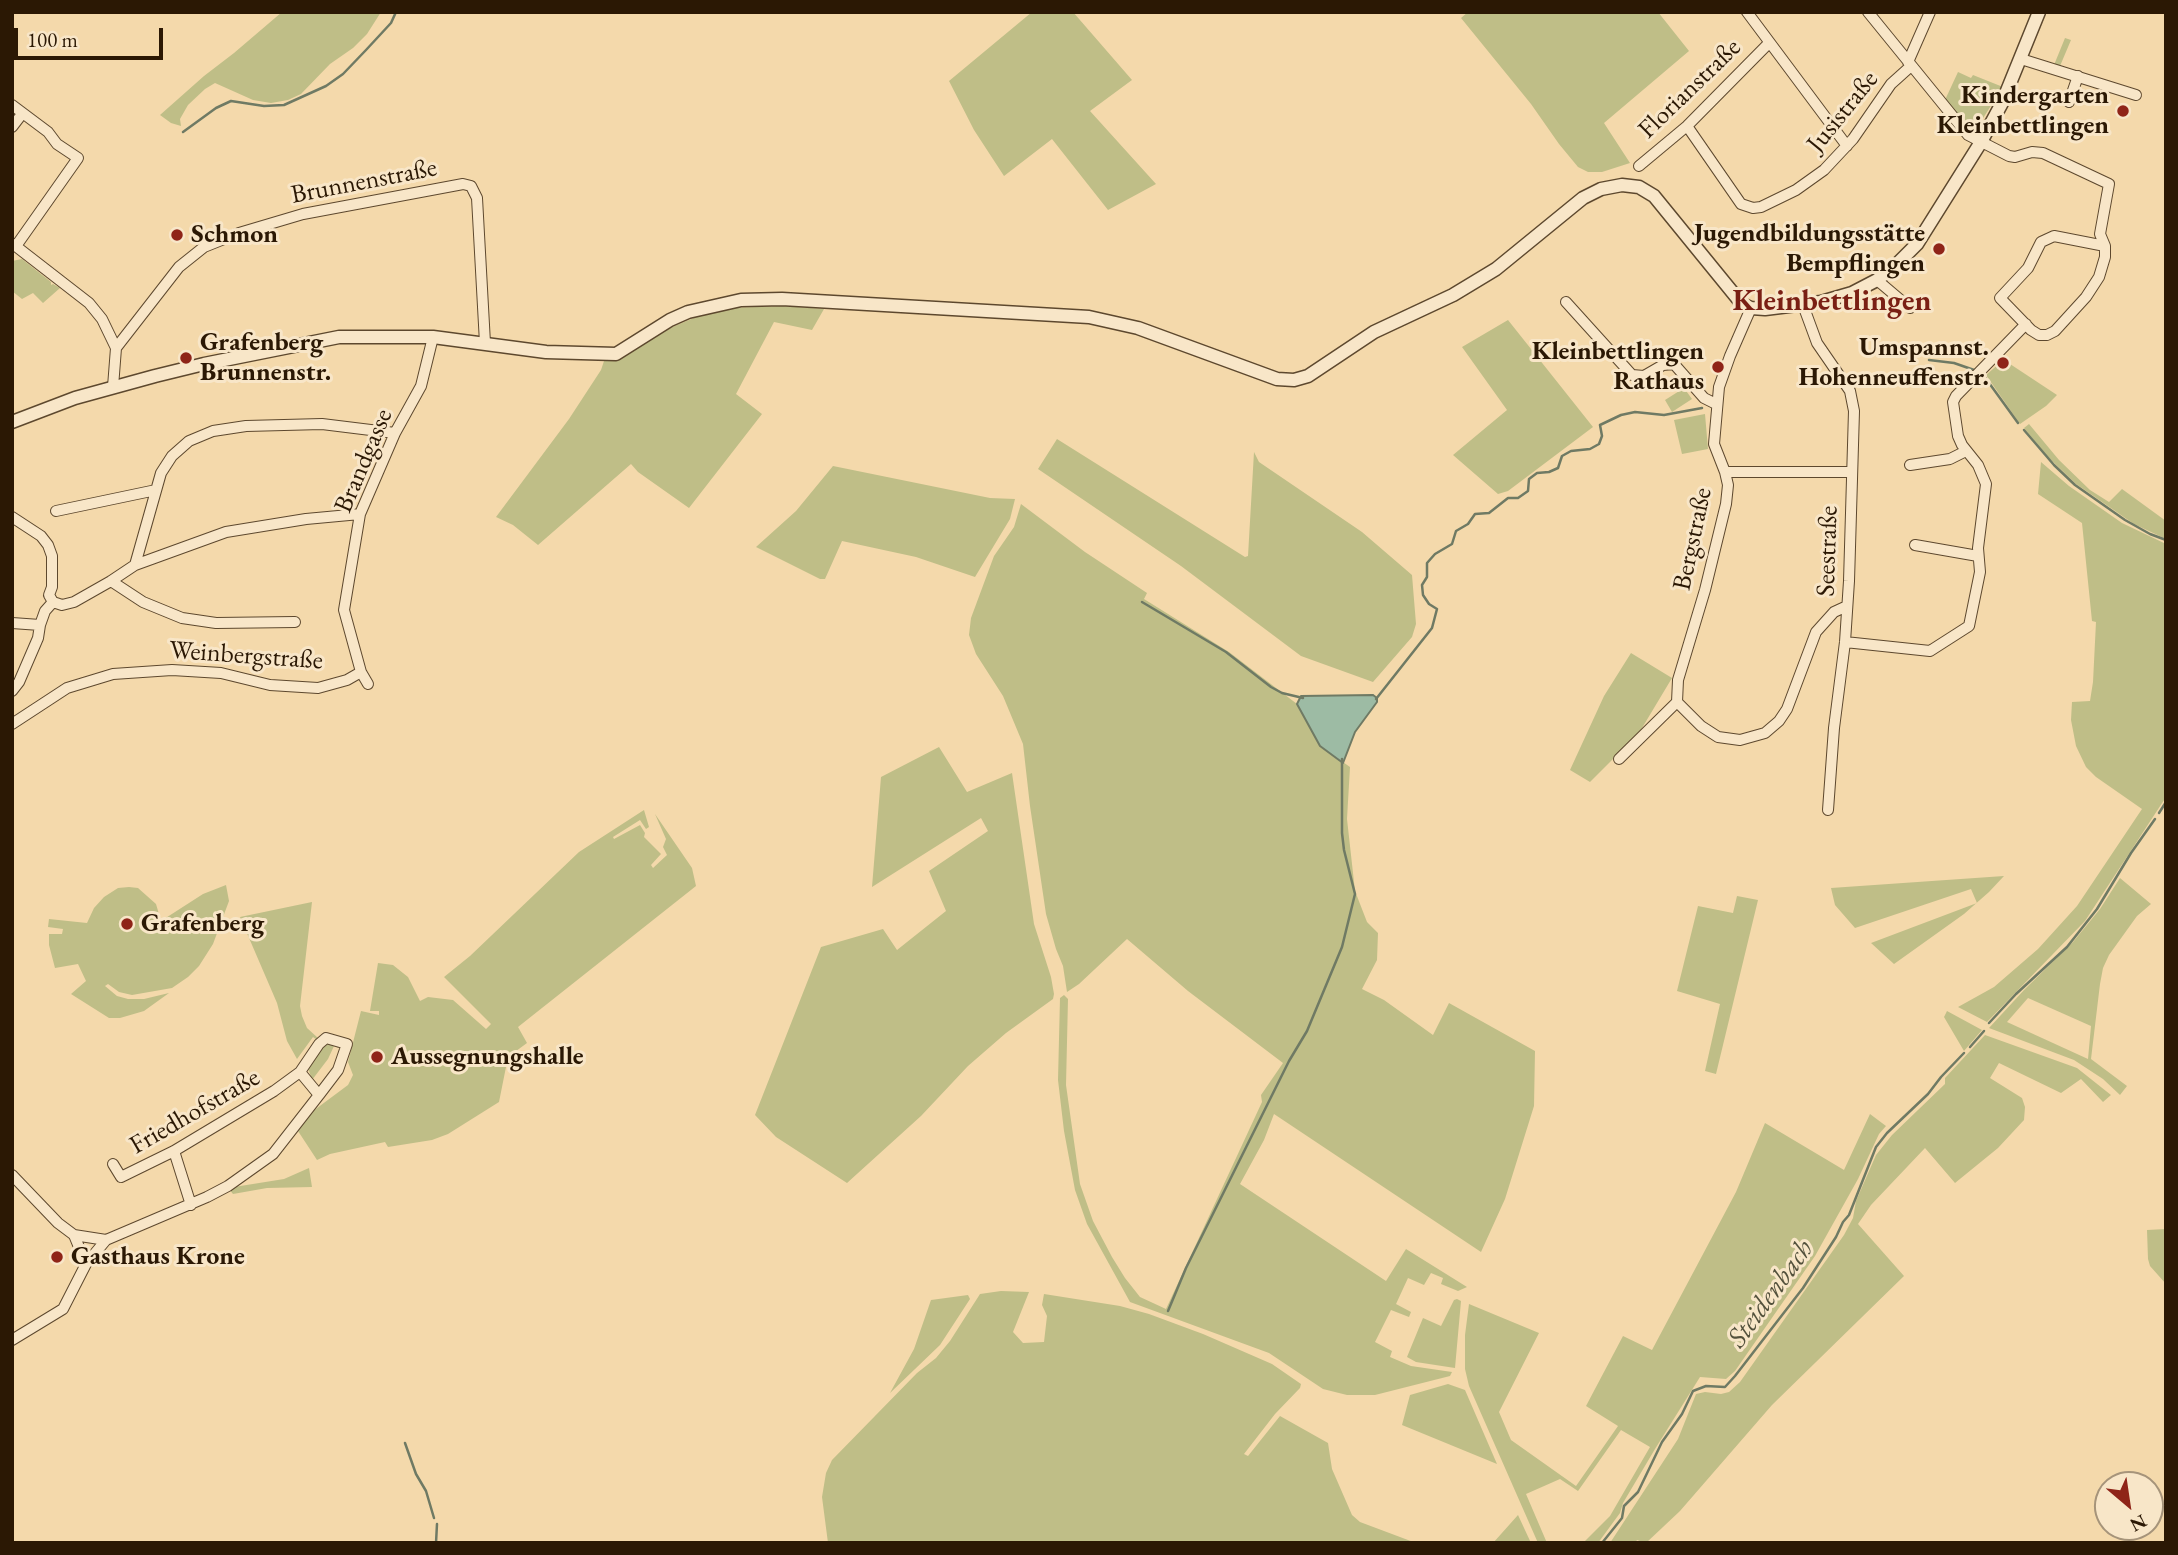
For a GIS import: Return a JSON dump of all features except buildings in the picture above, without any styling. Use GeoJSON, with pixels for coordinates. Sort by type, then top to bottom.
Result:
{"type":"FeatureCollection","features":[{"type":"Feature","properties":{"kind":"street","name":"Florianstraße"},"geometry":{"type":"LineString","coordinates":[[1747,12],[1847,146]]}},
{"type":"Feature","properties":{"kind":"street"},"geometry":{"type":"LineString","coordinates":[[1868,12],[1968,135],[2015,158],[2038,151],[2106,181],[2109,188],[2100,234],[2105,246],[2105,257],[2099,276],[2064,324],[2047,335],[2039,335],[2026,324],[2000,298],[2028,268],[2044,239],[2054,236],[2105,246]]}},
{"type":"Feature","properties":{"kind":"street"},"geometry":{"type":"LineString","coordinates":[[1909,64],[1930,12]]}},
{"type":"Feature","properties":{"kind":"street"},"geometry":{"type":"LineString","coordinates":[[12,422],[113,387],[204,363],[340,337],[433,337],[546,352],[616,354],[670,320],[688,312],[741,300],[782,299],[1089,317],[1138,328],[1277,379],[1294,380],[1308,376],[1374,332],[1453,295],[1496,270],[1583,198],[1601,189],[1630,186],[1648,190],[1661,203],[1742,304],[1751,308],[1803,305],[1837,298],[1877,279],[1917,244],[2002,103],[2039,12]]}},
{"type":"Feature","properties":{"kind":"street","name":"Florianstraße"},"geometry":{"type":"LineString","coordinates":[[1639,166],[1687,126],[1769,43]]}},
{"type":"Feature","properties":{"kind":"street"},"geometry":{"type":"LineString","coordinates":[[2021,59],[2136,95]]}},
{"type":"Feature","properties":{"kind":"street","name":"Jusistraße"},"geometry":{"type":"LineString","coordinates":[[1687,126],[1741,204],[1753,208],[1783,198],[1812,180],[1847,146],[1891,84],[1909,64]]}},
{"type":"Feature","properties":{"kind":"street"},"geometry":{"type":"LineString","coordinates":[[2069,102],[2078,76]]}},
{"type":"Feature","properties":{"kind":"street"},"geometry":{"type":"LineString","coordinates":[[12,105],[48,132],[57,144],[78,158],[14,245],[89,303],[102,320],[116,348],[113,387]]}},
{"type":"Feature","properties":{"kind":"street"},"geometry":{"type":"LineString","coordinates":[[12,127],[22,114]]}},
{"type":"Feature","properties":{"kind":"street","name":"Brunnenstraße"},"geometry":{"type":"LineString","coordinates":[[116,348],[179,267],[204,247],[239,233],[303,214],[463,184],[471,186],[477,198],[485,343]]}},
{"type":"Feature","properties":{"kind":"street"},"geometry":{"type":"LineString","coordinates":[[1877,279],[1910,308]]}},
{"type":"Feature","properties":{"kind":"street"},"geometry":{"type":"LineString","coordinates":[[1566,302],[1632,375],[1644,376],[1663,365],[1674,364],[1704,398],[1716,404]]}},
{"type":"Feature","properties":{"kind":"street","name":"Seestraße"},"geometry":{"type":"LineString","coordinates":[[1803,305],[1817,344],[1846,383],[1853,400],[1851,543],[1845,642],[1835,717],[1828,810]]}},
{"type":"Feature","properties":{"kind":"street","name":"Bergstraße"},"geometry":{"type":"LineString","coordinates":[[1677,702],[1678,680],[1722,525],[1728,485],[1714,444],[1716,404],[1723,373],[1751,308]]}},
{"type":"Feature","properties":{"kind":"street"},"geometry":{"type":"LineString","coordinates":[[1845,642],[1930,651],[1971,623],[1980,572],[1986,484],[1978,464],[1966,451],[1958,436],[1953,409],[1956,396],[2026,324]]}},
{"type":"Feature","properties":{"kind":"street","name":"Brandgasse"},"geometry":{"type":"LineString","coordinates":[[368,684],[344,610],[360,513],[395,433],[421,386],[433,337]]}},
{"type":"Feature","properties":{"kind":"street"},"geometry":{"type":"LineString","coordinates":[[135,565],[161,472],[172,456],[189,441],[213,430],[246,426],[322,424],[395,433]]}},
{"type":"Feature","properties":{"kind":"street"},"geometry":{"type":"LineString","coordinates":[[1910,466],[1950,459],[1966,451]]}},
{"type":"Feature","properties":{"kind":"street"},"geometry":{"type":"LineString","coordinates":[[1725,472],[1851,472]]}},
{"type":"Feature","properties":{"kind":"street"},"geometry":{"type":"LineString","coordinates":[[56,510],[156,490]]}},
{"type":"Feature","properties":{"kind":"street"},"geometry":{"type":"LineString","coordinates":[[12,517],[41,536],[48,545],[52,556],[50,595],[53,602],[62,605],[74,602],[135,565],[226,532],[360,513]]}},
{"type":"Feature","properties":{"kind":"street"},"geometry":{"type":"LineString","coordinates":[[1915,545],[1979,556]]}},
{"type":"Feature","properties":{"kind":"street"},"geometry":{"type":"LineString","coordinates":[[111,581],[143,602],[182,618],[216,623],[295,622]]}},
{"type":"Feature","properties":{"kind":"street"},"geometry":{"type":"LineString","coordinates":[[12,691],[19,682],[38,638],[45,611],[53,602]]}},
{"type":"Feature","properties":{"kind":"street"},"geometry":{"type":"LineString","coordinates":[[1619,759],[1677,702],[1714,735],[1740,740],[1765,733],[1779,721],[1787,709],[1816,632],[1840,608],[1847,606]]}},
{"type":"Feature","properties":{"kind":"street"},"geometry":{"type":"LineString","coordinates":[[1826,621],[1846,625]]}},
{"type":"Feature","properties":{"kind":"street"},"geometry":{"type":"LineString","coordinates":[[12,623],[40,625]]}},
{"type":"Feature","properties":{"kind":"street","name":"Weinbergstraße"},"geometry":{"type":"LineString","coordinates":[[12,724],[68,688],[113,674],[172,670],[221,673],[270,685],[318,688],[347,680],[362,672]]}},
{"type":"Feature","properties":{"kind":"street","name":"Friedhofstraße"},"geometry":{"type":"LineString","coordinates":[[12,1340],[63,1309],[86,1264],[106,1240],[191,1205],[228,1186],[273,1154],[338,1070],[347,1044],[326,1038],[300,1072],[274,1091],[174,1151],[121,1177],[113,1164]]}},
{"type":"Feature","properties":{"kind":"street","name":"Friedhofstraße"},"geometry":{"type":"LineString","coordinates":[[300,1072],[319,1095]]}},
{"type":"Feature","properties":{"kind":"street"},"geometry":{"type":"LineString","coordinates":[[174,1151],[191,1205]]}},
{"type":"Feature","properties":{"kind":"street"},"geometry":{"type":"LineString","coordinates":[[12,1175],[58,1223],[74,1235],[106,1240]]}},
{"type":"Feature","properties":{"kind":"street"},"geometry":{"type":"LineString","coordinates":[[74,1235],[86,1264]]}},
{"type":"Feature","properties":{"kind":"shaded area"},"geometry":{"type":"Polygon","coordinates":[[[282,12],[381,12],[367,34],[330,64],[301,94],[271,103],[253,100],[215,83],[188,105],[180,119],[181,126],[160,115],[204,76],[282,12]]]}},
{"type":"Feature","properties":{"kind":"shaded area"},"geometry":{"type":"Polygon","coordinates":[[[1032,12],[1073,12],[1132,80],[1090,111],[1156,184],[1108,210],[1052,139],[1004,176],[974,130],[949,81],[1032,12]]]}},
{"type":"Feature","properties":{"kind":"shaded area"},"geometry":{"type":"Polygon","coordinates":[[[1468,12],[1658,12],[1689,51],[1604,123],[1630,163],[1602,172],[1588,172],[1578,167],[1559,144],[1531,104],[1461,18],[1468,12]]]}},
{"type":"Feature","properties":{"kind":"shaded area"},"geometry":{"type":"Polygon","coordinates":[[[2065,38],[2071,40],[2060,66],[2054,65],[2065,38]]]}},
{"type":"Feature","properties":{"kind":"shaded area"},"geometry":{"type":"Polygon","coordinates":[[[1958,72],[2003,87],[1978,126],[1967,125],[1945,100],[1958,72]]]}},
{"type":"Feature","properties":{"kind":"shaded area"},"geometry":{"type":"Polygon","coordinates":[[[22,259],[51,282],[51,285],[60,288],[43,303],[33,293],[22,299],[12,291],[12,261],[22,259]]]}},
{"type":"Feature","properties":{"kind":"shaded area"},"geometry":{"type":"Polygon","coordinates":[[[783,306],[824,309],[812,330],[774,322],[736,394],[762,414],[689,508],[638,472],[631,464],[538,545],[513,525],[496,517],[569,419],[604,361],[617,360],[663,331],[703,314],[727,308],[783,306]]]}},
{"type":"Feature","properties":{"kind":"shaded area"},"geometry":{"type":"Polygon","coordinates":[[[1508,320],[1593,427],[1508,491],[1498,494],[1453,455],[1507,410],[1462,347],[1508,320]]]}},
{"type":"Feature","properties":{"kind":"shaded area"},"geometry":{"type":"Polygon","coordinates":[[[2001,362],[2007,362],[2057,395],[2020,424],[1986,375],[2001,362]]]}},
{"type":"Feature","properties":{"kind":"shaded area"},"geometry":{"type":"Polygon","coordinates":[[[1684,388],[1692,399],[1672,412],[1665,400],[1684,388]]]}},
{"type":"Feature","properties":{"kind":"shaded area"},"geometry":{"type":"Polygon","coordinates":[[[1705,414],[1708,449],[1682,454],[1674,420],[1705,414]]]}},
{"type":"Feature","properties":{"kind":"shaded area"},"geometry":{"type":"Polygon","coordinates":[[[2029,424],[2059,460],[2090,490],[2109,502],[2122,489],[2166,521],[2166,539],[2134,524],[2076,484],[2047,456],[2024,428],[2029,424]]]}},
{"type":"Feature","properties":{"kind":"shaded area"},"geometry":{"type":"Polygon","coordinates":[[[1057,439],[1245,557],[1248,556],[1254,452],[1259,462],[1362,532],[1412,575],[1416,624],[1412,637],[1373,682],[1301,656],[1181,566],[1038,469],[1057,439]]]}},
{"type":"Feature","properties":{"kind":"shaded area"},"geometry":{"type":"Polygon","coordinates":[[[2041,462],[2069,486],[2122,523],[2166,544],[2166,797],[2085,921],[1987,1022],[1958,1007],[1994,987],[2038,949],[2077,906],[2142,809],[2096,777],[2086,767],[2076,746],[2071,720],[2072,702],[2090,701],[2096,622],[2092,621],[2082,523],[2038,494],[2041,462]]]}},
{"type":"Feature","properties":{"kind":"shaded area"},"geometry":{"type":"Polygon","coordinates":[[[833,466],[990,498],[1015,499],[1010,519],[975,577],[916,557],[842,541],[825,579],[820,579],[756,547],[796,511],[833,466]]]}},
{"type":"Feature","properties":{"kind":"shaded area"},"geometry":{"type":"Polygon","coordinates":[[[1021,504],[1085,552],[1147,593],[1144,599],[1229,652],[1297,704],[1320,746],[1350,767],[1347,819],[1355,891],[1367,922],[1378,933],[1377,960],[1362,989],[1384,1000],[1433,1035],[1449,1003],[1535,1051],[1534,1106],[1505,1199],[1481,1252],[1274,1114],[1264,1140],[1240,1184],[1386,1281],[1406,1249],[1467,1287],[1458,1291],[1441,1284],[1443,1278],[1431,1273],[1424,1285],[1408,1278],[1396,1304],[1411,1312],[1409,1317],[1391,1310],[1375,1342],[1392,1351],[1390,1357],[1411,1366],[1452,1372],[1450,1376],[1375,1395],[1347,1395],[1323,1389],[1269,1353],[1130,1302],[1087,1224],[1075,1190],[1064,1131],[1058,1080],[1060,998],[1064,995],[1068,999],[1066,1085],[1080,1184],[1093,1221],[1125,1278],[1140,1297],[1166,1309],[1262,1102],[1261,1095],[1283,1063],[1188,991],[1127,939],[1067,992],[1063,966],[1046,914],[1023,744],[1003,696],[976,654],[969,635],[971,618],[994,556],[1014,527],[1021,504]]]}},
{"type":"Feature","properties":{"kind":"shaded area"},"geometry":{"type":"Polygon","coordinates":[[[1631,653],[1672,678],[1639,733],[1590,782],[1570,770],[1604,696],[1631,653]]]}},
{"type":"Feature","properties":{"kind":"shaded area"},"geometry":{"type":"Polygon","coordinates":[[[1373,695],[1377,702],[1355,732],[1343,763],[1320,746],[1297,704],[1301,696],[1373,695]]]}},
{"type":"Feature","properties":{"kind":"shaded area"},"geometry":{"type":"Polygon","coordinates":[[[939,747],[967,792],[1012,773],[1034,924],[1051,977],[1053,999],[1006,1033],[968,1066],[921,1116],[847,1183],[776,1137],[755,1115],[821,947],[883,929],[897,950],[946,911],[929,871],[988,831],[981,818],[872,887],[881,777],[939,747]]]}},
{"type":"Feature","properties":{"kind":"shaded area"},"geometry":{"type":"Polygon","coordinates":[[[644,810],[649,827],[646,829],[640,820],[613,837],[614,839],[640,825],[645,833],[644,837],[661,854],[651,865],[653,868],[667,855],[663,847],[666,839],[655,814],[692,868],[696,886],[518,1027],[527,1043],[508,1057],[499,1102],[448,1134],[432,1140],[388,1147],[385,1142],[330,1154],[317,1160],[298,1131],[305,1117],[348,1085],[353,1075],[348,1062],[361,1011],[379,1015],[379,1011],[370,1011],[378,963],[393,965],[408,977],[420,1001],[428,997],[453,1000],[486,1029],[491,1024],[444,977],[470,956],[579,852],[644,810]]]}},
{"type":"Feature","properties":{"kind":"shaded area"},"geometry":{"type":"Polygon","coordinates":[[[2004,876],[1977,903],[1971,889],[1855,928],[1835,905],[1831,888],[2004,876]]]}},
{"type":"Feature","properties":{"kind":"shaded area"},"geometry":{"type":"Polygon","coordinates":[[[2120,878],[2151,904],[2137,916],[2109,955],[2100,984],[2091,1059],[2127,1086],[2120,1095],[2103,1079],[2074,1060],[1989,1028],[2073,942],[2100,909],[2120,878]],[[2028,998],[2007,1022],[2088,1059],[2091,1026],[2028,998]]]}},
{"type":"Feature","properties":{"kind":"shaded area"},"geometry":{"type":"Polygon","coordinates":[[[226,885],[229,901],[213,944],[199,966],[188,977],[172,988],[132,995],[119,992],[108,984],[105,986],[117,996],[128,999],[144,999],[169,993],[144,1011],[120,1018],[109,1018],[71,994],[86,981],[78,964],[55,968],[49,934],[62,934],[63,929],[48,927],[49,919],[87,923],[94,908],[104,897],[118,888],[129,887],[138,888],[156,904],[161,921],[203,894],[226,885]]]}},
{"type":"Feature","properties":{"kind":"shaded area"},"geometry":{"type":"Polygon","coordinates":[[[1737,896],[1758,900],[1716,1074],[1705,1071],[1720,1004],[1677,991],[1698,906],[1733,913],[1737,896]]]}},
{"type":"Feature","properties":{"kind":"shaded area"},"geometry":{"type":"Polygon","coordinates":[[[312,902],[300,1006],[307,1028],[318,1038],[317,1040],[313,1037],[297,1059],[287,1041],[277,1003],[240,917],[312,902]]]}},
{"type":"Feature","properties":{"kind":"shaded area"},"geometry":{"type":"Polygon","coordinates":[[[1976,903],[1894,964],[1871,943],[1976,903]]]}},
{"type":"Feature","properties":{"kind":"shaded area"},"geometry":{"type":"Polygon","coordinates":[[[1947,1011],[1982,1030],[1964,1051],[1944,1017],[1947,1011]]]}},
{"type":"Feature","properties":{"kind":"shaded area"},"geometry":{"type":"Polygon","coordinates":[[[1985,1035],[2077,1068],[2111,1095],[2103,1102],[2081,1079],[2061,1093],[1999,1063],[1990,1078],[2022,1098],[2025,1107],[2024,1120],[1998,1148],[1955,1183],[1925,1148],[1871,1205],[1858,1224],[1904,1276],[1772,1405],[1680,1511],[1646,1543],[1637,1540],[1635,1543],[1610,1543],[1678,1439],[1696,1394],[1729,1392],[1740,1382],[1844,1235],[1876,1155],[1892,1135],[1945,1084],[1945,1078],[1985,1035]]]}},
{"type":"Feature","properties":{"kind":"shaded area"},"geometry":{"type":"Polygon","coordinates":[[[332,1043],[341,1049],[334,1046],[312,1080],[308,1068],[323,1046],[332,1043]]]}},
{"type":"Feature","properties":{"kind":"shaded area"},"geometry":{"type":"Polygon","coordinates":[[[1870,1114],[1886,1126],[1879,1134],[1858,1179],[1815,1256],[1735,1371],[1726,1379],[1700,1377],[1623,1503],[1620,1513],[1598,1543],[1583,1543],[1610,1516],[1650,1447],[1621,1430],[1578,1491],[1560,1479],[1526,1494],[1547,1543],[1538,1543],[1469,1386],[1465,1369],[1465,1335],[1469,1304],[1539,1333],[1499,1412],[1511,1440],[1576,1486],[1618,1426],[1586,1406],[1623,1336],[1652,1350],[1736,1192],[1765,1123],[1844,1170],[1870,1114]]]}},
{"type":"Feature","properties":{"kind":"shaded area"},"geometry":{"type":"Polygon","coordinates":[[[309,1168],[312,1187],[267,1188],[233,1194],[228,1188],[284,1179],[309,1168]]]}},
{"type":"Feature","properties":{"kind":"shaded area"},"geometry":{"type":"Polygon","coordinates":[[[2166,1229],[2166,1284],[2150,1266],[2147,1230],[2166,1229]]]}},
{"type":"Feature","properties":{"kind":"shaded area"},"geometry":{"type":"Polygon","coordinates":[[[1001,1291],[1029,1292],[1013,1332],[1023,1343],[1044,1342],[1047,1316],[1042,1305],[1044,1294],[1120,1306],[1149,1314],[1272,1364],[1301,1384],[1300,1388],[1275,1414],[1244,1454],[1248,1456],[1280,1416],[1328,1443],[1332,1469],[1352,1515],[1360,1522],[1416,1543],[828,1543],[822,1497],[826,1473],[832,1460],[917,1373],[936,1358],[980,1294],[1001,1291]]]}},
{"type":"Feature","properties":{"kind":"shaded area"},"geometry":{"type":"Polygon","coordinates":[[[968,1295],[970,1299],[940,1345],[890,1393],[914,1349],[931,1300],[968,1295]]]}},
{"type":"Feature","properties":{"kind":"shaded area"},"geometry":{"type":"Polygon","coordinates":[[[1457,1299],[1461,1301],[1455,1368],[1416,1362],[1407,1357],[1423,1318],[1441,1326],[1457,1299]]]}},
{"type":"Feature","properties":{"kind":"shaded area"},"geometry":{"type":"Polygon","coordinates":[[[1448,1384],[1465,1390],[1497,1464],[1402,1425],[1410,1395],[1448,1384]]]}},
{"type":"Feature","properties":{"kind":"shaded area"},"geometry":{"type":"Polygon","coordinates":[[[1518,1515],[1531,1543],[1493,1543],[1518,1515]]]}},
{"type":"Feature","properties":{"kind":"waterway"},"geometry":{"type":"LineString","coordinates":[[183,132],[216,108],[231,101],[264,106],[284,105],[326,86],[343,74],[366,50],[391,23],[396,12]]}},
{"type":"Feature","properties":{"kind":"waterway"},"geometry":{"type":"LineString","coordinates":[[1929,360],[1954,363],[1977,371]]}},
{"type":"Feature","properties":{"kind":"waterway"},"geometry":{"type":"LineString","coordinates":[[1984,376],[2018,423]]}},
{"type":"Feature","properties":{"kind":"waterway"},"geometry":{"type":"LineString","coordinates":[[1376,699],[1432,628],[1437,609],[1429,604],[1423,595],[1422,585],[1427,577],[1427,563],[1435,554],[1452,544],[1456,531],[1468,524],[1475,514],[1489,513],[1508,498],[1518,498],[1528,491],[1529,479],[1537,473],[1558,468],[1562,456],[1599,444],[1602,436],[1600,425],[1621,415],[1635,412],[1664,415],[1702,408]]}},
{"type":"Feature","properties":{"kind":"waterway"},"geometry":{"type":"LineString","coordinates":[[2024,430],[2075,485],[2125,520],[2166,540]]}},
{"type":"Feature","properties":{"kind":"waterway"},"geometry":{"type":"LineString","coordinates":[[1142,602],[1226,652],[1271,687],[1303,698]]}},
{"type":"Feature","properties":{"kind":"waterway"},"geometry":{"type":"LineString","coordinates":[[1168,1311],[1186,1268],[1289,1061],[1307,1031],[1342,947],[1355,894],[1342,833],[1342,759]]}},
{"type":"Feature","properties":{"kind":"waterway","name":"Steidenbach"},"geometry":{"type":"LineString","coordinates":[[2159,813],[2166,802]]}},
{"type":"Feature","properties":{"kind":"waterway","name":"Steidenbach"},"geometry":{"type":"LineString","coordinates":[[1989,1023],[2067,947],[2097,909],[2155,819]]}},
{"type":"Feature","properties":{"kind":"waterway","name":"Steidenbach"},"geometry":{"type":"LineString","coordinates":[[1970,1047],[1984,1031]]}},
{"type":"Feature","properties":{"kind":"waterway","name":"Steidenbach"},"geometry":{"type":"LineString","coordinates":[[1602,1543],[1622,1518],[1624,1506],[1638,1492],[1662,1442],[1682,1414],[1693,1391],[1706,1386],[1725,1387],[1735,1376],[1803,1288],[1836,1237],[1849,1215],[1876,1147],[1964,1053]]}},
{"type":"Feature","properties":{"kind":"waterway"},"geometry":{"type":"LineString","coordinates":[[405,1443],[416,1474],[426,1491],[434,1518]]}},
{"type":"Feature","properties":{"kind":"waterway"},"geometry":{"type":"LineString","coordinates":[[436,1543],[437,1524]]}},
{"type":"Feature","properties":{"kind":"place","name":"Kindergarten Kleinbettlingen"},"geometry":{"type":"Point","coordinates":[2123,111]}},
{"type":"Feature","properties":{"kind":"place","name":"Schmon"},"geometry":{"type":"Point","coordinates":[177,235]}},
{"type":"Feature","properties":{"kind":"place","name":"Jugendbildungsstätte Bempflingen"},"geometry":{"type":"Point","coordinates":[1939,249]}},
{"type":"Feature","properties":{"kind":"place","name":"Grafenberg Brunnenstr."},"geometry":{"type":"Point","coordinates":[186,358]}},
{"type":"Feature","properties":{"kind":"place","name":"Umspannst. Hohenneuffenstr."},"geometry":{"type":"Point","coordinates":[2003,363]}},
{"type":"Feature","properties":{"kind":"place","name":"Kleinbettlingen Rathaus"},"geometry":{"type":"Point","coordinates":[1718,367]}},
{"type":"Feature","properties":{"kind":"place","name":"Grafenberg"},"geometry":{"type":"Point","coordinates":[127,924]}},
{"type":"Feature","properties":{"kind":"place","name":"Aussegnungshalle"},"geometry":{"type":"Point","coordinates":[377,1057]}},
{"type":"Feature","properties":{"kind":"place","name":"Gasthaus Krone"},"geometry":{"type":"Point","coordinates":[57,1257]}},
{"type":"Feature","properties":{"kind":"district","name":"Kleinbettlingen"},"geometry":{"type":"Point","coordinates":[1832,302]}}]}
